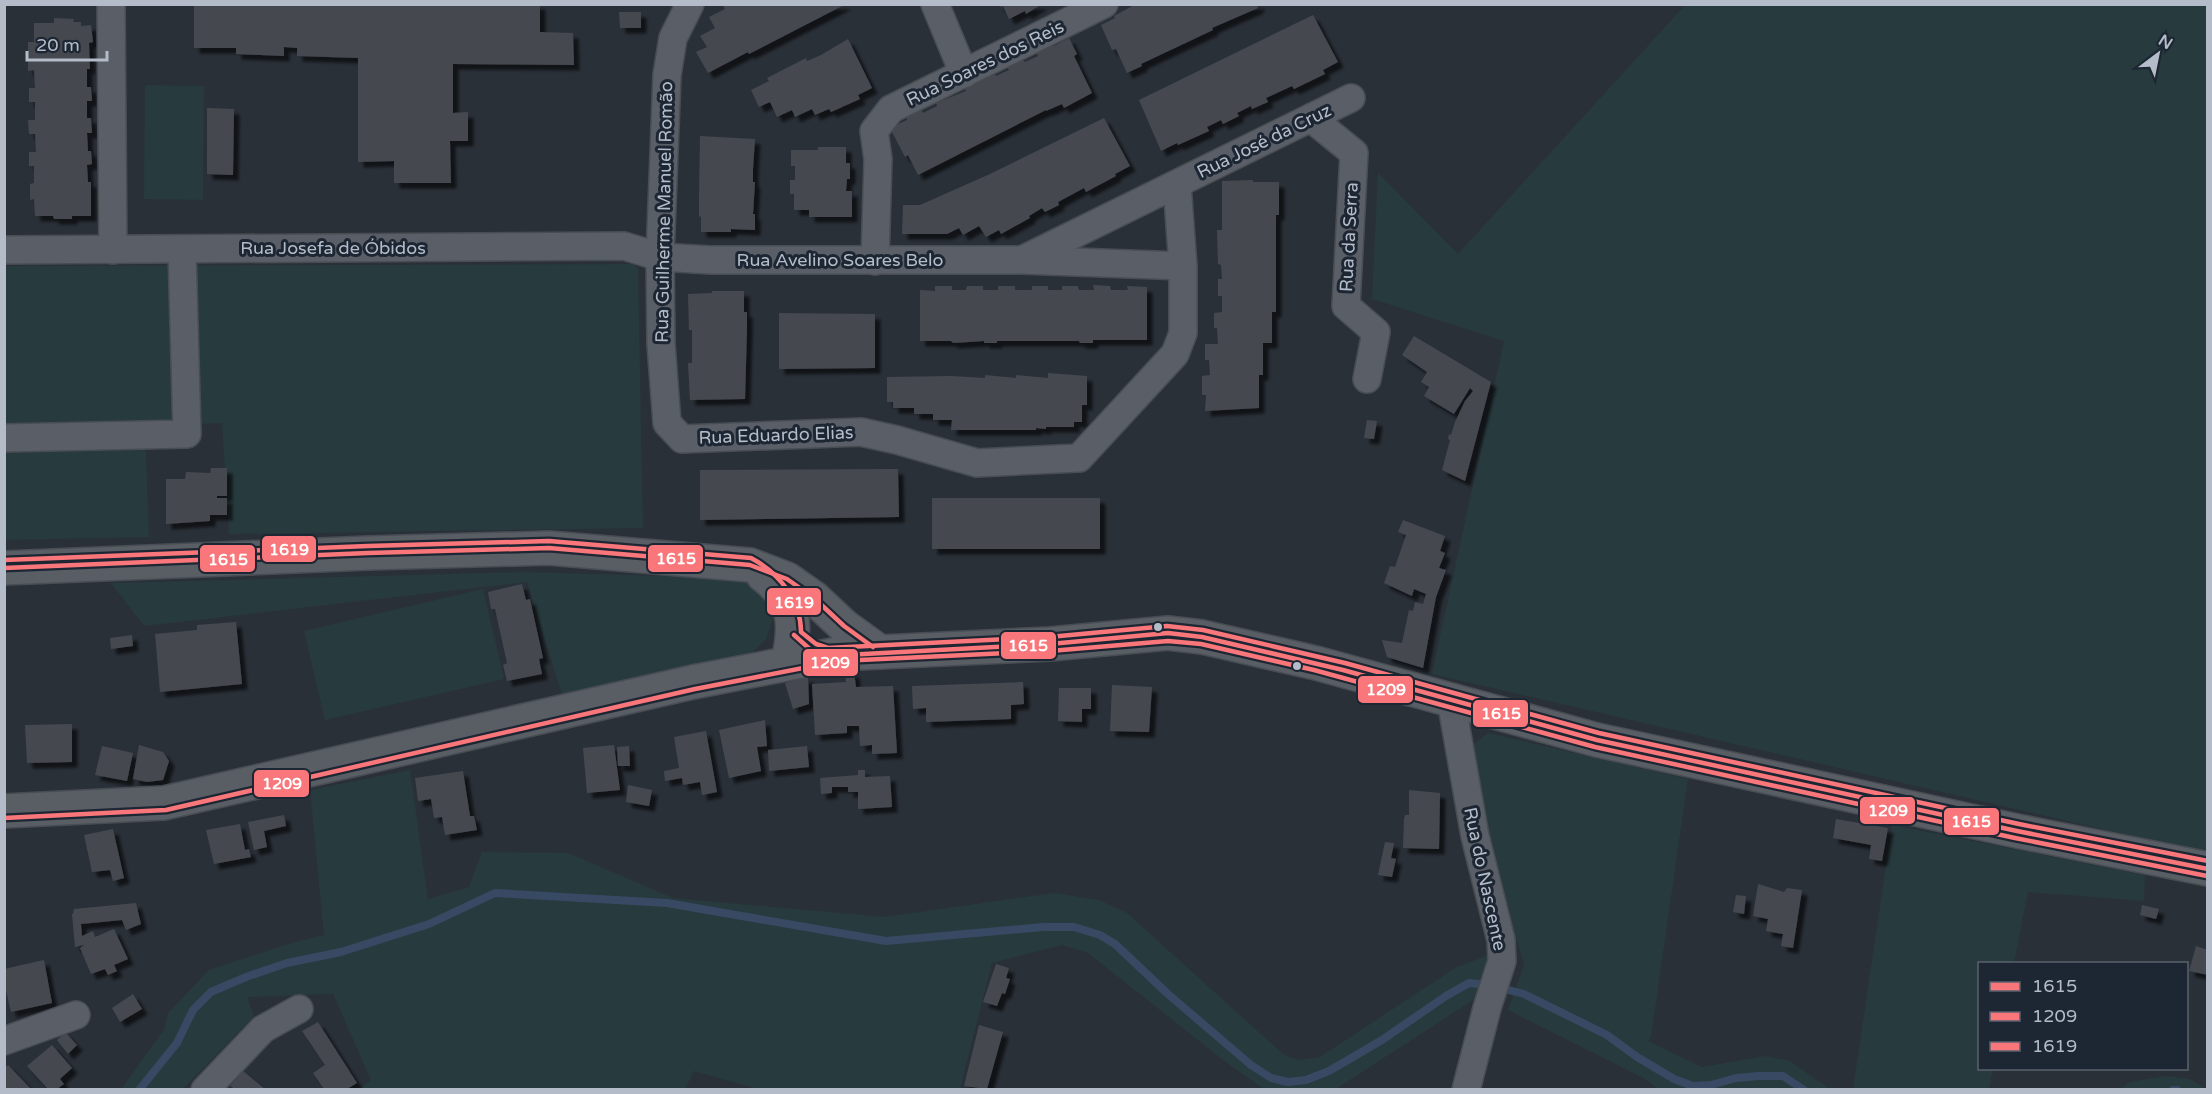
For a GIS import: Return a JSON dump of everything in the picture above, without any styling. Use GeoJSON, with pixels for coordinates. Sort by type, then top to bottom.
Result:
{"type":"FeatureCollection","features":[{"type":"Feature","properties":{"kind":"street"},"geometry":{"type":"LineString","coordinates":[[111,4],[113,250]]}},
{"type":"Feature","properties":{"kind":"street","name":"Rua Guilherme Manuel Romão"},"geometry":{"type":"LineString","coordinates":[[667,423],[661,344],[660,257],[667,75],[673,38],[690,4]]}},
{"type":"Feature","properties":{"kind":"street"},"geometry":{"type":"LineString","coordinates":[[935,4],[964,74]]}},
{"type":"Feature","properties":{"kind":"street","name":"Rua Soares dos Reis"},"geometry":{"type":"LineString","coordinates":[[875,261],[878,159],[874,131],[891,109],[1104,4]]}},
{"type":"Feature","properties":{"kind":"street","name":"Rua José da Cruz"},"geometry":{"type":"LineString","coordinates":[[1177,185],[1351,98]]}},
{"type":"Feature","properties":{"kind":"street","name":"Rua da Serra"},"geometry":{"type":"LineString","coordinates":[[1311,118],[1354,153],[1346,306],[1376,332],[1367,379]]}},
{"type":"Feature","properties":{"kind":"street","name":"Rua Avelino Soares Belo"},"geometry":{"type":"LineString","coordinates":[[1021,260],[1177,185]]}},
{"type":"Feature","properties":{"kind":"street","name":"Rua Eduardo Elias"},"geometry":{"type":"LineString","coordinates":[[667,423],[682,439],[861,432],[977,463],[1079,458],[1175,354],[1183,333],[1183,266],[1177,185]]}},
{"type":"Feature","properties":{"kind":"street","name":"Rua Josefa de Óbidos"},"geometry":{"type":"LineString","coordinates":[[4,250],[624,246],[660,257]]}},
{"type":"Feature","properties":{"kind":"street"},"geometry":{"type":"LineString","coordinates":[[4,438],[187,434],[182,249]]}},
{"type":"Feature","properties":{"kind":"street","name":"Rua Avelino Soares Belo"},"geometry":{"type":"LineString","coordinates":[[660,257],[710,260],[1021,260],[1183,266]]}},
{"type":"Feature","properties":{"kind":"street"},"geometry":{"type":"LineString","coordinates":[[4,568],[549,548],[750,565],[787,579],[880,652]]}},
{"type":"Feature","properties":{"kind":"street"},"geometry":{"type":"LineString","coordinates":[[750,565],[769,579],[785,599],[793,614],[791,649]]}},
{"type":"Feature","properties":{"kind":"street"},"geometry":{"type":"LineString","coordinates":[[822,605],[832,628],[832,642],[827,656]]}},
{"type":"Feature","properties":{"kind":"street"},"geometry":{"type":"LineString","coordinates":[[4,811],[164,803],[693,682],[791,649],[812,651],[827,656],[1050,644],[1168,633],[1202,637],[1316,663],[1608,742],[2005,829],[2208,868]]}},
{"type":"Feature","properties":{"kind":"street","name":"Rua do Nascente"},"geometry":{"type":"LineString","coordinates":[[1451,700],[1475,836],[1501,940],[1502,961],[1466,1089]]}},
{"type":"Feature","properties":{"kind":"street"},"geometry":{"type":"LineString","coordinates":[[204,1089],[263,1029],[299,1009]]}},
{"type":"Feature","properties":{"kind":"street"},"geometry":{"type":"LineString","coordinates":[[4,1041],[76,1016]]}},
{"type":"Feature","properties":{"kind":"green space"},"geometry":{"type":"Polygon","coordinates":[[[1686,4],[2207,5],[2207,850],[2176,846],[1432,674],[1504,341],[1372,299],[1378,173],[1458,254],[1686,4]]]}},
{"type":"Feature","properties":{"kind":"green space"},"geometry":{"type":"Polygon","coordinates":[[[145,85],[204,86],[203,200],[144,199],[145,85]]]}},
{"type":"Feature","properties":{"kind":"green space"},"geometry":{"type":"Polygon","coordinates":[[[633,264],[638,268],[643,528],[229,534],[222,423],[145,426],[149,537],[5,540],[4,266],[633,264]]]}},
{"type":"Feature","properties":{"kind":"green space"},"geometry":{"type":"Polygon","coordinates":[[[524,572],[735,578],[763,589],[772,605],[773,619],[766,639],[751,654],[563,698],[527,582],[144,626],[111,583],[524,572]]]}},
{"type":"Feature","properties":{"kind":"green space"},"geometry":{"type":"Polygon","coordinates":[[[483,589],[504,679],[325,720],[304,631],[483,589]]]}},
{"type":"Feature","properties":{"kind":"green space"},"geometry":{"type":"Polygon","coordinates":[[[1488,733],[1688,779],[1651,1037],[1648,1041],[1702,1067],[1765,1056],[1790,1061],[1830,1089],[1658,1089],[1645,1079],[1508,1010],[1524,965],[1498,876],[1473,762],[1472,746],[1488,733]]]}},
{"type":"Feature","properties":{"kind":"green space"},"geometry":{"type":"Polygon","coordinates":[[[410,770],[428,899],[469,887],[482,852],[568,853],[673,898],[884,917],[1054,893],[1099,900],[1127,913],[1283,1054],[1298,1060],[1320,1057],[1455,968],[1491,954],[1476,998],[1336,1089],[1264,1089],[1227,1063],[1088,953],[1062,945],[992,963],[960,1089],[758,1089],[694,1071],[685,1089],[359,1089],[371,1080],[333,994],[247,997],[254,1016],[183,1089],[121,1090],[165,1028],[168,1013],[209,970],[288,944],[324,935],[310,790],[410,770]]]}},
{"type":"Feature","properties":{"kind":"green space"},"geometry":{"type":"Polygon","coordinates":[[[1892,825],[2145,875],[2144,901],[2028,892],[2014,962],[1978,962],[1978,1070],[1993,1070],[1989,1089],[1853,1089],[1892,825]]]}},
{"type":"Feature","properties":{"kind":"green space"},"geometry":{"type":"Polygon","coordinates":[[[2166,1076],[2190,1079],[2206,1089],[2122,1089],[2129,1082],[2166,1076]]]}},
{"type":"Feature","properties":{"kind":"building"},"geometry":{"type":"Polygon","coordinates":[[[194,4],[540,4],[540,32],[573,33],[574,65],[453,64],[453,113],[468,112],[468,141],[450,141],[451,183],[394,183],[394,161],[358,162],[358,58],[297,56],[297,48],[284,47],[284,56],[236,54],[236,48],[194,48],[194,4]]]}},
{"type":"Feature","properties":{"kind":"building"},"geometry":{"type":"Polygon","coordinates":[[[723,4],[846,4],[708,73],[696,52],[707,47],[700,36],[715,28],[709,17],[725,9],[723,4]]]}},
{"type":"Feature","properties":{"kind":"building"},"geometry":{"type":"Polygon","coordinates":[[[998,4],[1042,4],[1026,14],[1025,11],[1009,19],[1003,6],[1000,7],[998,4]]]}},
{"type":"Feature","properties":{"kind":"building"},"geometry":{"type":"Polygon","coordinates":[[[1136,4],[1261,4],[1258,8],[1212,28],[1213,30],[1127,73],[1116,49],[1112,50],[1101,25],[1136,4]]]}},
{"type":"Feature","properties":{"kind":"building"},"geometry":{"type":"Polygon","coordinates":[[[619,12],[641,12],[641,28],[620,28],[619,12]]]}},
{"type":"Feature","properties":{"kind":"building"},"geometry":{"type":"Polygon","coordinates":[[[1313,15],[1338,62],[1323,70],[1325,74],[1294,89],[1292,86],[1266,98],[1268,102],[1252,109],[1251,106],[1237,113],[1239,116],[1223,124],[1221,120],[1207,127],[1209,131],[1161,151],[1139,100],[1313,15]]]}},
{"type":"Feature","properties":{"kind":"building"},"geometry":{"type":"Polygon","coordinates":[[[54,18],[74,19],[73,22],[81,22],[81,26],[91,25],[93,42],[89,43],[90,69],[87,69],[87,87],[91,87],[92,101],[87,101],[87,118],[91,118],[92,133],[87,133],[88,151],[91,151],[92,164],[87,165],[88,182],[91,182],[91,216],[72,216],[72,219],[35,216],[34,199],[30,200],[30,184],[34,183],[34,166],[29,166],[29,152],[36,152],[35,134],[29,134],[28,120],[35,120],[35,102],[29,102],[29,88],[35,88],[34,70],[28,71],[28,42],[34,42],[34,23],[54,23],[54,18]]]}},
{"type":"Feature","properties":{"kind":"building"},"geometry":{"type":"Polygon","coordinates":[[[1069,38],[1077,54],[1074,56],[1092,93],[1064,108],[1062,104],[1046,110],[918,175],[908,155],[905,157],[890,128],[907,120],[906,117],[921,109],[923,113],[937,106],[936,103],[966,91],[964,88],[994,73],[996,76],[1009,70],[1007,67],[1038,56],[1036,52],[1052,43],[1054,46],[1069,38]]]}},
{"type":"Feature","properties":{"kind":"building"},"geometry":{"type":"Polygon","coordinates":[[[848,39],[872,88],[858,95],[860,99],[831,112],[829,109],[815,115],[812,109],[795,117],[792,110],[777,117],[770,102],[759,107],[751,90],[769,81],[767,78],[806,58],[807,61],[821,55],[848,39]]]}},
{"type":"Feature","properties":{"kind":"building"},"geometry":{"type":"Polygon","coordinates":[[[207,108],[234,109],[233,175],[207,174],[207,108]]]}},
{"type":"Feature","properties":{"kind":"building"},"geometry":{"type":"Polygon","coordinates":[[[1104,118],[1130,166],[1115,174],[1116,176],[1086,192],[1084,188],[1045,212],[1042,208],[1029,216],[1030,218],[1001,234],[999,230],[986,237],[979,226],[963,235],[959,228],[947,234],[902,234],[903,205],[920,205],[990,174],[1104,118]]]}},
{"type":"Feature","properties":{"kind":"building"},"geometry":{"type":"Polygon","coordinates":[[[700,136],[755,139],[753,214],[755,214],[755,230],[731,229],[731,232],[701,232],[701,216],[699,217],[700,136]]]}},
{"type":"Feature","properties":{"kind":"building"},"geometry":{"type":"Polygon","coordinates":[[[818,147],[846,147],[846,163],[850,163],[850,179],[847,179],[846,191],[852,191],[852,217],[809,217],[809,210],[794,210],[794,194],[790,194],[790,180],[795,180],[795,166],[791,166],[791,150],[818,150],[818,147]]]}},
{"type":"Feature","properties":{"kind":"building"},"geometry":{"type":"Polygon","coordinates":[[[1253,180],[1253,182],[1279,182],[1279,215],[1276,215],[1276,312],[1272,312],[1272,343],[1263,343],[1263,375],[1259,375],[1259,408],[1205,411],[1206,395],[1202,395],[1202,376],[1210,375],[1209,360],[1205,360],[1205,344],[1218,344],[1217,328],[1214,328],[1214,313],[1222,312],[1222,296],[1218,296],[1218,279],[1222,279],[1221,265],[1218,264],[1217,230],[1222,230],[1222,181],[1253,180]]]}},
{"type":"Feature","properties":{"kind":"building"},"geometry":{"type":"Polygon","coordinates":[[[1093,285],[1110,286],[1111,290],[1128,290],[1127,286],[1147,287],[1147,340],[1093,340],[1093,343],[1080,343],[1079,341],[953,343],[951,341],[920,341],[920,290],[935,291],[935,286],[952,286],[952,290],[966,290],[967,286],[983,286],[983,290],[998,290],[998,286],[1015,286],[1015,290],[1032,290],[1032,286],[1048,286],[1048,290],[1062,290],[1062,286],[1078,286],[1079,290],[1094,290],[1093,285]]]}},
{"type":"Feature","properties":{"kind":"building"},"geometry":{"type":"Polygon","coordinates":[[[712,291],[744,291],[744,312],[747,312],[745,399],[690,400],[688,363],[692,363],[692,330],[689,330],[688,294],[712,293],[712,291]]]}},
{"type":"Feature","properties":{"kind":"building"},"geometry":{"type":"Polygon","coordinates":[[[779,313],[875,314],[875,368],[779,369],[779,313]]]}},
{"type":"Feature","properties":{"kind":"building"},"geometry":{"type":"Polygon","coordinates":[[[1414,336],[1491,382],[1465,481],[1442,470],[1450,440],[1448,439],[1449,434],[1451,435],[1465,401],[1473,391],[1470,388],[1454,414],[1424,396],[1429,387],[1421,382],[1427,372],[1402,355],[1414,336]]]}},
{"type":"Feature","properties":{"kind":"building"},"geometry":{"type":"Polygon","coordinates":[[[1048,373],[1087,376],[1087,405],[1082,405],[1082,422],[1074,422],[1074,427],[1046,427],[1046,429],[1036,428],[1036,430],[951,430],[952,420],[933,420],[933,414],[914,414],[914,408],[893,408],[893,402],[887,402],[887,377],[985,378],[985,375],[1016,378],[1016,375],[1048,378],[1048,373]]]}},
{"type":"Feature","properties":{"kind":"building"},"geometry":{"type":"Polygon","coordinates":[[[1367,420],[1377,421],[1374,439],[1364,438],[1367,420]]]}},
{"type":"Feature","properties":{"kind":"building"},"geometry":{"type":"Polygon","coordinates":[[[211,468],[227,468],[227,496],[217,496],[217,498],[227,498],[227,515],[210,515],[210,521],[166,524],[166,479],[185,479],[186,472],[210,473],[211,468]]]}},
{"type":"Feature","properties":{"kind":"building"},"geometry":{"type":"Polygon","coordinates":[[[898,469],[899,517],[700,520],[700,470],[898,469]]]}},
{"type":"Feature","properties":{"kind":"building"},"geometry":{"type":"Polygon","coordinates":[[[932,498],[1100,498],[1100,549],[932,549],[932,498]]]}},
{"type":"Feature","properties":{"kind":"building"},"geometry":{"type":"Polygon","coordinates":[[[1403,520],[1445,536],[1440,551],[1445,553],[1439,568],[1446,570],[1436,597],[1423,668],[1387,657],[1382,640],[1402,643],[1409,610],[1413,611],[1415,602],[1423,604],[1426,594],[1414,589],[1412,596],[1384,583],[1390,566],[1395,567],[1406,535],[1398,532],[1403,520]]]}},
{"type":"Feature","properties":{"kind":"building"},"geometry":{"type":"Polygon","coordinates":[[[522,584],[526,600],[530,599],[543,658],[539,659],[542,674],[507,681],[503,665],[507,663],[495,609],[491,609],[488,592],[522,584]]]}},
{"type":"Feature","properties":{"kind":"building"},"geometry":{"type":"Polygon","coordinates":[[[236,622],[242,684],[160,692],[155,634],[197,630],[197,625],[236,622]]]}},
{"type":"Feature","properties":{"kind":"building"},"geometry":{"type":"Polygon","coordinates":[[[132,635],[133,646],[111,649],[110,638],[132,635]]]}},
{"type":"Feature","properties":{"kind":"building"},"geometry":{"type":"Polygon","coordinates":[[[854,672],[856,687],[893,686],[897,753],[872,754],[872,745],[860,746],[859,726],[847,726],[847,733],[815,735],[812,684],[846,682],[845,673],[854,672]]]}},
{"type":"Feature","properties":{"kind":"building"},"geometry":{"type":"Polygon","coordinates":[[[808,677],[809,704],[793,709],[785,683],[808,677]]]}},
{"type":"Feature","properties":{"kind":"building"},"geometry":{"type":"Polygon","coordinates":[[[1023,682],[1024,704],[1011,705],[1011,719],[926,722],[926,708],[913,709],[912,686],[1023,682]]]}},
{"type":"Feature","properties":{"kind":"building"},"geometry":{"type":"Polygon","coordinates":[[[1112,685],[1152,687],[1149,732],[1110,731],[1112,685]]]}},
{"type":"Feature","properties":{"kind":"building"},"geometry":{"type":"Polygon","coordinates":[[[1059,688],[1091,688],[1091,709],[1082,709],[1082,722],[1058,721],[1059,688]]]}},
{"type":"Feature","properties":{"kind":"building"},"geometry":{"type":"Polygon","coordinates":[[[765,720],[767,746],[757,747],[761,771],[729,778],[719,730],[765,720]]]}},
{"type":"Feature","properties":{"kind":"building"},"geometry":{"type":"Polygon","coordinates":[[[72,724],[72,762],[27,763],[25,725],[72,724]]]}},
{"type":"Feature","properties":{"kind":"building"},"geometry":{"type":"Polygon","coordinates":[[[706,731],[717,792],[702,795],[700,782],[683,785],[682,778],[665,781],[664,771],[679,768],[674,737],[706,731]]]}},
{"type":"Feature","properties":{"kind":"building"},"geometry":{"type":"Polygon","coordinates":[[[139,745],[163,752],[169,761],[163,780],[147,782],[133,779],[139,745]]]}},
{"type":"Feature","properties":{"kind":"building"},"geometry":{"type":"Polygon","coordinates":[[[614,745],[620,790],[587,793],[583,748],[614,745]]]}},
{"type":"Feature","properties":{"kind":"building"},"geometry":{"type":"Polygon","coordinates":[[[102,746],[133,753],[127,781],[95,775],[102,746]]]}},
{"type":"Feature","properties":{"kind":"building"},"geometry":{"type":"Polygon","coordinates":[[[629,746],[630,766],[618,766],[617,747],[629,746]]]}},
{"type":"Feature","properties":{"kind":"building"},"geometry":{"type":"Polygon","coordinates":[[[807,746],[809,767],[769,771],[768,750],[807,746]]]}},
{"type":"Feature","properties":{"kind":"building"},"geometry":{"type":"Polygon","coordinates":[[[858,770],[865,770],[865,777],[890,776],[892,807],[858,809],[858,792],[848,792],[848,787],[832,787],[832,793],[821,794],[820,778],[858,775],[858,770]]]}},
{"type":"Feature","properties":{"kind":"building"},"geometry":{"type":"Polygon","coordinates":[[[463,771],[470,816],[474,816],[477,830],[445,835],[442,817],[434,818],[431,799],[418,801],[415,778],[463,771]]]}},
{"type":"Feature","properties":{"kind":"building"},"geometry":{"type":"Polygon","coordinates":[[[628,785],[652,790],[649,806],[626,802],[628,785]]]}},
{"type":"Feature","properties":{"kind":"building"},"geometry":{"type":"Polygon","coordinates":[[[1409,790],[1440,793],[1439,849],[1403,848],[1404,819],[1405,815],[1409,815],[1409,790]]]}},
{"type":"Feature","properties":{"kind":"building"},"geometry":{"type":"Polygon","coordinates":[[[284,815],[286,826],[264,831],[267,847],[254,850],[248,822],[284,815]]]}},
{"type":"Feature","properties":{"kind":"building"},"geometry":{"type":"Polygon","coordinates":[[[1836,819],[1888,828],[1882,861],[1869,859],[1871,845],[1833,838],[1836,819]]]}},
{"type":"Feature","properties":{"kind":"building"},"geometry":{"type":"Polygon","coordinates":[[[240,824],[245,850],[249,849],[251,857],[214,864],[206,830],[240,824]]]}},
{"type":"Feature","properties":{"kind":"building"},"geometry":{"type":"Polygon","coordinates":[[[113,829],[124,878],[113,881],[110,870],[92,872],[84,835],[113,829]]]}},
{"type":"Feature","properties":{"kind":"building"},"geometry":{"type":"Polygon","coordinates":[[[1385,842],[1394,843],[1391,858],[1396,859],[1392,877],[1378,875],[1385,842]]]}},
{"type":"Feature","properties":{"kind":"building"},"geometry":{"type":"Polygon","coordinates":[[[1758,884],[1784,892],[1787,888],[1802,890],[1793,948],[1781,946],[1783,934],[1766,931],[1768,919],[1753,916],[1758,884]]]}},
{"type":"Feature","properties":{"kind":"building"},"geometry":{"type":"Polygon","coordinates":[[[1736,895],[1746,896],[1744,914],[1733,912],[1736,895]]]}},
{"type":"Feature","properties":{"kind":"building"},"geometry":{"type":"Polygon","coordinates":[[[136,903],[141,924],[126,930],[122,920],[81,924],[82,936],[93,931],[95,937],[114,929],[128,959],[114,965],[117,971],[108,975],[105,969],[91,974],[80,948],[84,945],[75,947],[72,914],[74,909],[136,903]]]}},
{"type":"Feature","properties":{"kind":"building"},"geometry":{"type":"Polygon","coordinates":[[[2142,905],[2159,909],[2156,919],[2140,915],[2142,905]]]}},
{"type":"Feature","properties":{"kind":"building"},"geometry":{"type":"Polygon","coordinates":[[[2196,946],[2208,950],[2208,975],[2189,971],[2196,946]]]}},
{"type":"Feature","properties":{"kind":"building"},"geometry":{"type":"Polygon","coordinates":[[[44,960],[52,1003],[11,1012],[4,982],[4,969],[44,960]]]}},
{"type":"Feature","properties":{"kind":"building"},"geometry":{"type":"Polygon","coordinates":[[[996,964],[1009,968],[1006,978],[1010,979],[1005,994],[1002,993],[997,1006],[983,1002],[996,964]]]}},
{"type":"Feature","properties":{"kind":"building"},"geometry":{"type":"Polygon","coordinates":[[[133,994],[142,1009],[120,1022],[112,1008],[133,994]]]}},
{"type":"Feature","properties":{"kind":"building"},"geometry":{"type":"Polygon","coordinates":[[[318,1022],[357,1083],[347,1089],[324,1089],[313,1073],[325,1065],[302,1031],[318,1022]]]}},
{"type":"Feature","properties":{"kind":"building"},"geometry":{"type":"Polygon","coordinates":[[[979,1025],[1003,1032],[987,1089],[964,1086],[979,1025]]]}},
{"type":"Feature","properties":{"kind":"building"},"geometry":{"type":"Polygon","coordinates":[[[65,1032],[77,1045],[68,1054],[57,1040],[65,1032]]]}},
{"type":"Feature","properties":{"kind":"building"},"geometry":{"type":"Polygon","coordinates":[[[52,1045],[72,1068],[60,1079],[64,1084],[57,1089],[48,1089],[27,1066],[52,1045]]]}},
{"type":"Feature","properties":{"kind":"building"},"geometry":{"type":"Polygon","coordinates":[[[8,1065],[31,1089],[4,1089],[4,1068],[8,1065]]]}},
{"type":"Feature","properties":{"kind":"building"},"geometry":{"type":"Polygon","coordinates":[[[243,1071],[265,1089],[235,1089],[230,1086],[243,1071]]]}},
{"type":"Feature","properties":{"kind":"waterway"},"geometry":{"type":"LineString","coordinates":[[139,1090],[177,1043],[193,1010],[211,992],[287,963],[341,952],[429,924],[495,893],[667,903],[886,941],[1043,927],[1074,927],[1100,935],[1115,944],[1169,995],[1251,1065],[1271,1078],[1288,1082],[1306,1080],[1329,1071],[1382,1040],[1469,983],[1489,985],[1524,994],[1607,1035],[1637,1057],[1674,1079],[1693,1086],[1711,1085],[1736,1078],[1783,1076],[1804,1090]]}},
{"type":"Feature","properties":{"kind":"transit line","name":"1619"},"geometry":{"type":"LineString","coordinates":[[4,560],[549,541],[751,558],[771,571],[793,598],[801,632],[816,644],[828,648],[1049,637],[1167,626],[1203,630],[1345,663],[1599,733],[2019,824],[2208,861]]}},
{"type":"Feature","properties":{"kind":"transit line","name":"1615"},"geometry":{"type":"LineString","coordinates":[[4,568],[549,548],[750,565],[787,579],[814,598],[844,626],[873,647]]}},
{"type":"Feature","properties":{"kind":"transit line","name":"1615"},"geometry":{"type":"LineString","coordinates":[[794,635],[812,651],[827,656],[1050,644],[1168,633],[1202,637],[1343,670],[1597,740],[2017,831],[2208,869]]}},
{"type":"Feature","properties":{"kind":"transit line","name":"1209"},"geometry":{"type":"LineString","coordinates":[[4,818],[166,810],[695,689],[839,661],[1050,651],[1168,641],[1201,644],[1314,670],[1595,747],[2015,838],[2207,876]]}}]}
